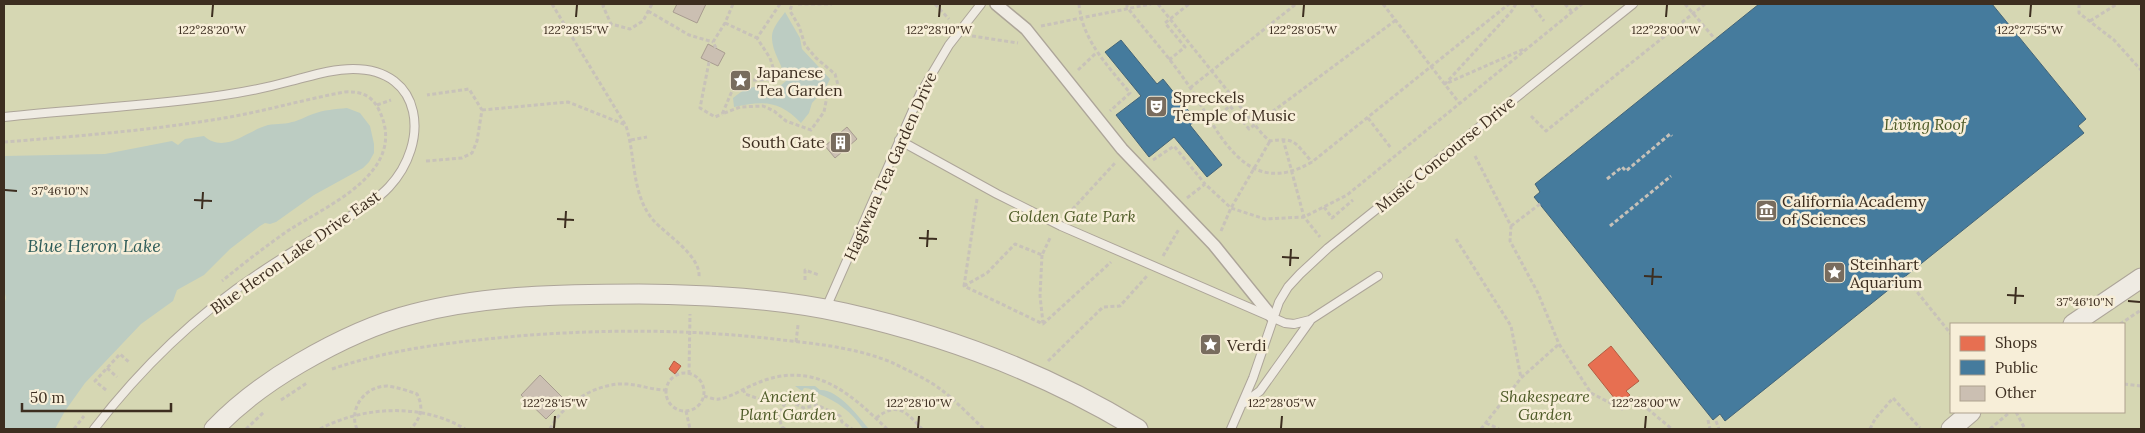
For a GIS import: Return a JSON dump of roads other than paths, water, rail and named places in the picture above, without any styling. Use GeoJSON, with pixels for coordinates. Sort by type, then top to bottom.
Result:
{"type":"FeatureCollection","features":[{"type":"Feature","properties":{"kind":"street"},"geometry":{"type":"LineString","coordinates":[[996,4],[1026,29],[1041,46],[1122,149],[1214,245],[1273,318]]}},
{"type":"Feature","properties":{"kind":"street"},"geometry":{"type":"LineString","coordinates":[[2074,323],[2141,278]]}},
{"type":"Feature","properties":{"kind":"street"},"geometry":{"type":"LineString","coordinates":[[214,429],[266,385],[314,354],[387,322],[440,307],[521,298],[634,294],[739,299],[826,309],[923,334],[990,357],[1034,376],[1090,402],[1138,429]]}},
{"type":"Feature","properties":{"kind":"street"},"geometry":{"type":"LineString","coordinates":[[1952,429],[1970,413]]}},
{"type":"Feature","properties":{"kind":"lane","name":"Hagiwara Tea Garden Drive"},"geometry":{"type":"LineString","coordinates":[[826,309],[898,140],[938,61],[961,28],[981,4]]}},
{"type":"Feature","properties":{"kind":"lane","name":"Music Concourse Drive"},"geometry":{"type":"LineString","coordinates":[[1232,429],[1273,318],[1288,287],[1318,258],[1633,4]]}},
{"type":"Feature","properties":{"kind":"lane","name":"Blue Heron Lake Drive East"},"geometry":{"type":"LineString","coordinates":[[4,117],[196,99],[350,69],[366,70],[381,74],[393,81],[402,88],[412,108],[415,120],[413,146],[407,161],[389,187],[362,209],[258,274],[203,316],[138,376],[94,429]]}},
{"type":"Feature","properties":{"kind":"lane"},"geometry":{"type":"LineString","coordinates":[[898,140],[997,194],[1061,226],[1273,318],[1294,324],[1310,320],[1378,276]]}},
{"type":"Feature","properties":{"kind":"lane"},"geometry":{"type":"LineString","coordinates":[[1242,404],[1260,391],[1310,320]]}},
{"type":"Feature","properties":{"kind":"water"},"geometry":{"type":"Polygon","coordinates":[[[785,12],[800,38],[802,49],[830,79],[825,89],[812,103],[809,113],[801,123],[785,110],[770,104],[762,103],[734,107],[733,98],[744,90],[760,86],[779,87],[786,81],[772,42],[772,33],[775,26],[785,12]]]}},
{"type":"Feature","properties":{"kind":"water","name":"Blue Heron Lake"},"geometry":{"type":"Polygon","coordinates":[[[347,108],[360,113],[370,126],[374,153],[363,168],[314,195],[276,222],[265,223],[260,226],[230,249],[204,275],[177,290],[173,301],[141,324],[85,383],[55,429],[4,429],[4,305],[6,298],[4,289],[4,156],[105,154],[172,141],[178,145],[185,139],[204,136],[219,143],[227,142],[268,125],[289,123],[321,112],[347,108]]]}},
{"type":"Feature","properties":{"kind":"water"},"geometry":{"type":"Polygon","coordinates":[[[795,386],[815,386],[820,390],[834,394],[848,405],[869,429],[863,429],[844,408],[832,400],[810,389],[804,388],[802,391],[795,386]]]}},
{"type":"Feature","properties":{"kind":"place","name":"Japanese Tea Garden"},"geometry":{"type":"Point","coordinates":[741,81]}},
{"type":"Feature","properties":{"kind":"place","name":"Spreckels Temple of Music"},"geometry":{"type":"Point","coordinates":[1157,106]}},
{"type":"Feature","properties":{"kind":"place","name":"South Gate"},"geometry":{"type":"Point","coordinates":[841,142]}},
{"type":"Feature","properties":{"kind":"place","name":"California Academy of Sciences"},"geometry":{"type":"Point","coordinates":[1766,210]}},
{"type":"Feature","properties":{"kind":"place","name":"Steinhart Aquarium"},"geometry":{"type":"Point","coordinates":[1834,273]}},
{"type":"Feature","properties":{"kind":"place","name":"Verdi"},"geometry":{"type":"Point","coordinates":[1211,345]}},
{"type":"Feature","properties":{"kind":"park label","name":"Living Roof"},"geometry":{"type":"Point","coordinates":[1925,124]}},
{"type":"Feature","properties":{"kind":"park label","name":"Golden Gate Park"},"geometry":{"type":"Point","coordinates":[1072,216]}},
{"type":"Feature","properties":{"kind":"park label","name":"Ancient Plant Garden"},"geometry":{"type":"Point","coordinates":[788,405]}},
{"type":"Feature","properties":{"kind":"park label","name":"Shakespeare Garden"},"geometry":{"type":"Point","coordinates":[1545,405]}}]}
